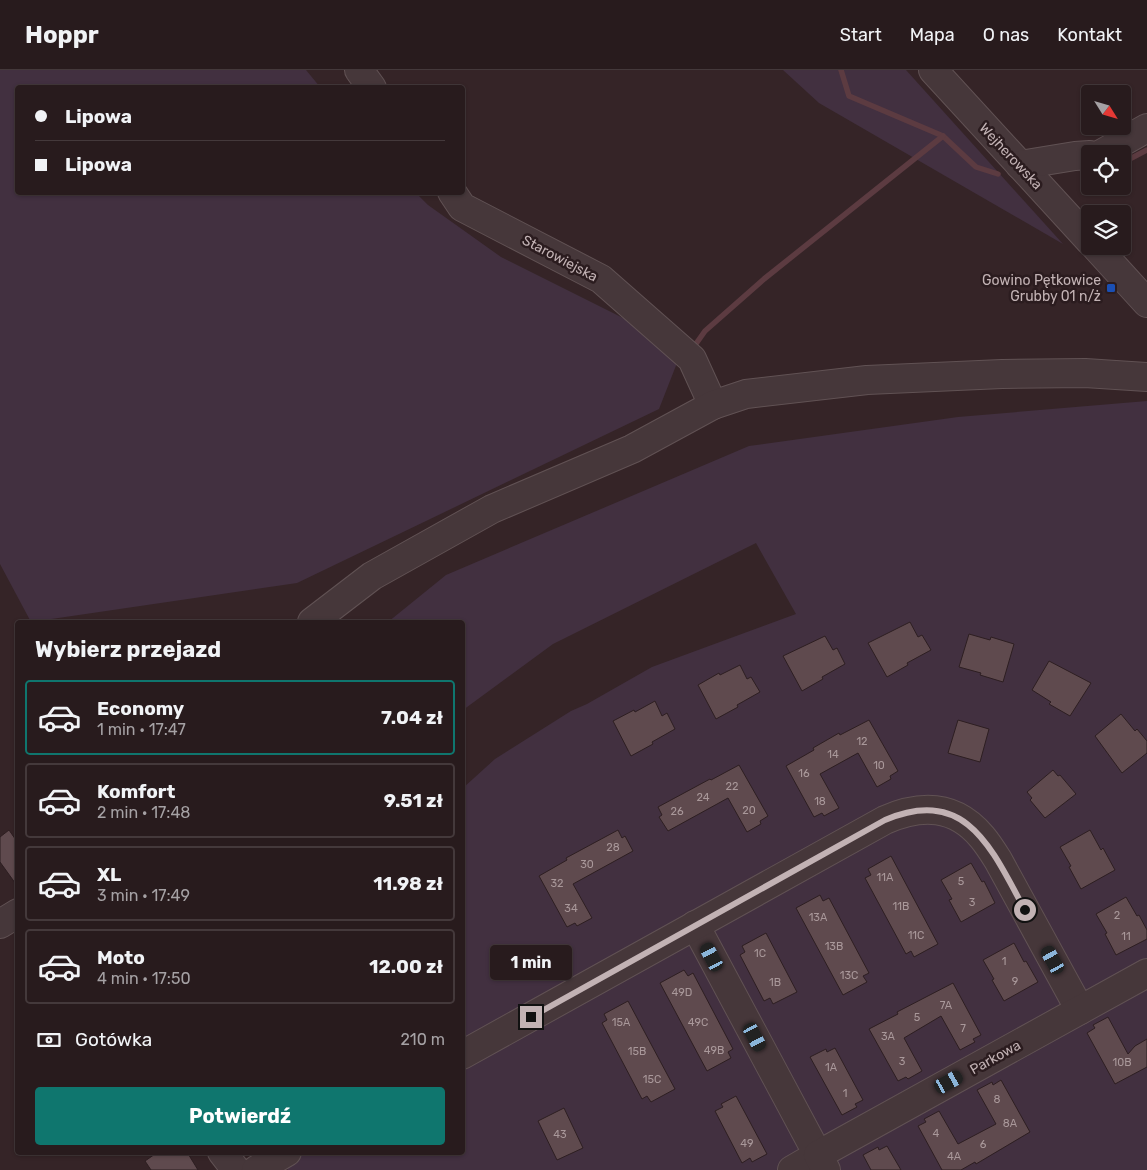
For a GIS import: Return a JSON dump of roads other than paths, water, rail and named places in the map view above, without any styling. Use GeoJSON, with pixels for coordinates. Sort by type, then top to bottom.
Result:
{"type":"FeatureCollection","features":[{"type":"Feature","properties":{"kind":"street"},"geometry":{"type":"LineString","coordinates":[[359,70],[370,85]]}},
{"type":"Feature","properties":{"kind":"street","name":"Wejherowska"},"geometry":{"type":"LineString","coordinates":[[932,70],[1081,231]]}},
{"type":"Feature","properties":{"kind":"street"},"geometry":{"type":"LineString","coordinates":[[1117,145],[1147,128]]}},
{"type":"Feature","properties":{"kind":"street"},"geometry":{"type":"LineString","coordinates":[[1020,165],[1081,156]]}},
{"type":"Feature","properties":{"kind":"street","name":"Starowiejska"},"geometry":{"type":"LineString","coordinates":[[454,195],[462,207],[601,279],[692,358],[713,405]]}},
{"type":"Feature","properties":{"kind":"street"},"geometry":{"type":"LineString","coordinates":[[1103,255],[1147,303]]}},
{"type":"Feature","properties":{"kind":"street"},"geometry":{"type":"LineString","coordinates":[[315,620],[372,576],[492,509],[632,448],[713,405],[746,394],[867,380],[1002,374],[1085,373],[1147,377]]}},
{"type":"Feature","properties":{"kind":"street"},"geometry":{"type":"LineString","coordinates":[[465,1053],[885,820],[904,812],[922,810],[943,810],[963,820],[982,837],[998,860],[1080,1010]]}},
{"type":"Feature","properties":{"kind":"street"},"geometry":{"type":"LineString","coordinates":[[0,924],[15,915]]}},
{"type":"Feature","properties":{"kind":"street"},"geometry":{"type":"LineString","coordinates":[[695,925],[822,1163]]}},
{"type":"Feature","properties":{"kind":"street","name":"Parkowa"},"geometry":{"type":"LineString","coordinates":[[792,1170],[822,1163],[1080,1010],[1147,973]]}},
{"type":"Feature","properties":{"kind":"street"},"geometry":{"type":"LineString","coordinates":[[224,1155],[236,1170]]}},
{"type":"Feature","properties":{"kind":"street"},"geometry":{"type":"LineString","coordinates":[[256,1170],[282,1155]]}},
{"type":"Feature","properties":{"kind":"waterway"},"geometry":{"type":"LineString","coordinates":[[841,70],[849,96],[943,136],[976,167],[998,174]]}},
{"type":"Feature","properties":{"kind":"waterway"},"geometry":{"type":"LineString","coordinates":[[693,348],[705,331],[764,279],[943,136]]}},
{"type":"Feature","properties":{"kind":"waterway"},"geometry":{"type":"LineString","coordinates":[[1131,158],[1147,150]]}},
{"type":"Feature","properties":{"kind":"place","name":"Gowino Pętkowice Grubby 01 n/ż"},"geometry":{"type":"Point","coordinates":[1111,288]}}]}
